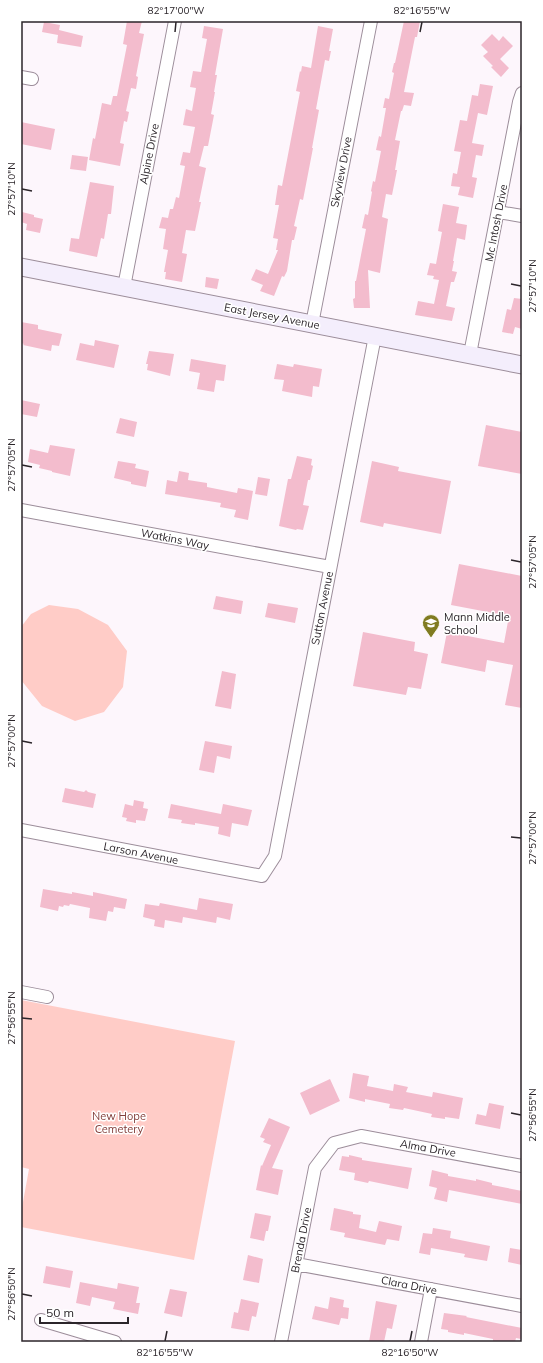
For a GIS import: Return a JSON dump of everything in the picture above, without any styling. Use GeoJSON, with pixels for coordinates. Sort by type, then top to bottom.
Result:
{"type":"FeatureCollection","features":[{"type":"Feature","properties":{"kind":"street","name":"Alpine Drive"},"geometry":{"type":"LineString","coordinates":[[124,287],[175,21]]}},
{"type":"Feature","properties":{"kind":"street","name":"Skyview Drive"},"geometry":{"type":"LineString","coordinates":[[312,324],[371,21]]}},
{"type":"Feature","properties":{"kind":"street","name":"Mc Intosh Drive"},"geometry":{"type":"LineString","coordinates":[[470,354],[522,93]]}},
{"type":"Feature","properties":{"kind":"street"},"geometry":{"type":"LineString","coordinates":[[498,212],[522,216]]}},
{"type":"Feature","properties":{"kind":"street","name":"East Jersey Avenue"},"geometry":{"type":"LineString","coordinates":[[21,267],[522,364]]}},
{"type":"Feature","properties":{"kind":"street","name":"Sutton Avenue"},"geometry":{"type":"LineString","coordinates":[[262,876],[275,856],[375,336]]}},
{"type":"Feature","properties":{"kind":"street","name":"Watkins Way"},"geometry":{"type":"LineString","coordinates":[[21,510],[330,567]]}},
{"type":"Feature","properties":{"kind":"street","name":"Larson Avenue"},"geometry":{"type":"LineString","coordinates":[[21,830],[262,876]]}},
{"type":"Feature","properties":{"kind":"street"},"geometry":{"type":"LineString","coordinates":[[21,992],[47,997]]}},
{"type":"Feature","properties":{"kind":"street","name":"Alma Drive"},"geometry":{"type":"LineString","coordinates":[[334,1143],[361,1136],[522,1166]]}},
{"type":"Feature","properties":{"kind":"street","name":"Brenda Drive"},"geometry":{"type":"LineString","coordinates":[[281,1342],[315,1168],[334,1143]]}},
{"type":"Feature","properties":{"kind":"street","name":"Clara Drive"},"geometry":{"type":"LineString","coordinates":[[296,1264],[522,1306]]}},
{"type":"Feature","properties":{"kind":"street"},"geometry":{"type":"LineString","coordinates":[[421,1342],[431,1289]]}},
{"type":"Feature","properties":{"kind":"street"},"geometry":{"type":"LineString","coordinates":[[41,1320],[115,1342]]}},
{"type":"Feature","properties":{"kind":"green space"},"geometry":{"type":"Polygon","coordinates":[[[49,605],[78,609],[108,625],[127,651],[123,687],[104,712],[75,721],[42,706],[21,680],[21,627],[31,614],[49,605]]]}},
{"type":"Feature","properties":{"kind":"green space","name":"New Hope Cemetery"},"geometry":{"type":"Polygon","coordinates":[[[21,1000],[235,1041],[194,1260],[21,1227],[21,1213],[29,1169],[21,1167],[21,1000]]]}},
{"type":"Feature","properties":{"kind":"building"},"geometry":{"type":"Polygon","coordinates":[[[127,21],[142,21],[139,33],[144,34],[136,76],[138,77],[136,89],[131,88],[126,111],[129,112],[127,122],[124,121],[120,143],[124,144],[120,166],[89,160],[102,103],[111,105],[113,96],[117,96],[127,45],[123,44],[127,21]]]}},
{"type":"Feature","properties":{"kind":"building"},"geometry":{"type":"Polygon","coordinates":[[[404,21],[420,21],[417,37],[415,37],[404,92],[414,93],[411,106],[404,105],[401,111],[395,140],[400,141],[395,170],[397,170],[392,195],[386,194],[382,217],[388,219],[380,273],[368,270],[370,308],[354,308],[353,299],[355,298],[355,281],[366,229],[362,228],[365,214],[368,215],[373,181],[375,182],[381,151],[376,150],[379,136],[381,137],[386,108],[383,108],[385,98],[389,99],[394,73],[392,72],[404,21]]]}},
{"type":"Feature","properties":{"kind":"building"},"geometry":{"type":"Polygon","coordinates":[[[44,22],[60,25],[59,30],[83,36],[81,47],[57,43],[58,35],[42,32],[44,22]]]}},
{"type":"Feature","properties":{"kind":"building"},"geometry":{"type":"Polygon","coordinates":[[[204,26],[223,29],[215,75],[217,75],[211,114],[214,115],[208,146],[204,146],[199,166],[206,168],[199,202],[201,202],[195,231],[186,230],[182,253],[187,254],[182,282],[165,279],[166,272],[164,272],[168,250],[163,249],[166,229],[159,228],[162,217],[168,218],[170,209],[173,209],[176,197],[179,198],[185,166],[180,165],[183,152],[190,153],[195,127],[183,125],[186,109],[192,111],[196,88],[190,87],[193,71],[201,72],[207,39],[202,38],[204,26]]]}},
{"type":"Feature","properties":{"kind":"building"},"geometry":{"type":"Polygon","coordinates":[[[318,26],[333,29],[329,51],[331,51],[329,61],[325,60],[316,109],[319,110],[313,148],[303,200],[300,199],[294,226],[297,227],[294,240],[292,240],[287,271],[284,277],[282,276],[274,296],[260,291],[263,285],[251,280],[256,269],[268,274],[278,250],[276,250],[278,239],[273,238],[279,205],[275,205],[278,185],[282,186],[300,92],[296,91],[300,71],[301,72],[302,66],[311,68],[318,26]]]}},
{"type":"Feature","properties":{"kind":"building"},"geometry":{"type":"Polygon","coordinates":[[[492,34],[499,41],[503,36],[513,46],[500,59],[509,68],[501,77],[483,56],[488,52],[481,45],[492,34]]]}},
{"type":"Feature","properties":{"kind":"building"},"geometry":{"type":"Polygon","coordinates":[[[480,84],[493,86],[487,115],[478,113],[472,143],[484,145],[482,156],[476,155],[472,177],[477,178],[473,198],[458,195],[460,187],[451,186],[453,173],[457,174],[461,152],[454,151],[460,120],[467,121],[472,95],[478,96],[480,84]]]}},
{"type":"Feature","properties":{"kind":"building"},"geometry":{"type":"Polygon","coordinates":[[[21,122],[55,129],[51,150],[21,144],[21,122]]]}},
{"type":"Feature","properties":{"kind":"building"},"geometry":{"type":"Polygon","coordinates":[[[72,155],[88,157],[86,171],[70,169],[72,155]]]}},
{"type":"Feature","properties":{"kind":"building"},"geometry":{"type":"Polygon","coordinates":[[[90,182],[114,186],[111,214],[108,214],[104,239],[101,238],[97,257],[69,251],[71,238],[79,239],[90,182]]]}},
{"type":"Feature","properties":{"kind":"building"},"geometry":{"type":"Polygon","coordinates":[[[443,204],[459,207],[456,223],[467,225],[465,240],[457,238],[453,261],[452,271],[457,272],[454,282],[451,282],[446,306],[455,308],[452,321],[415,315],[418,301],[434,304],[439,280],[433,279],[434,276],[427,275],[430,263],[436,264],[442,232],[438,231],[443,204]]]}},
{"type":"Feature","properties":{"kind":"building"},"geometry":{"type":"Polygon","coordinates":[[[22,212],[43,219],[40,233],[26,230],[27,224],[21,222],[22,212]]]}},
{"type":"Feature","properties":{"kind":"building"},"geometry":{"type":"Polygon","coordinates":[[[206,277],[219,279],[217,289],[205,287],[206,277]]]}},
{"type":"Feature","properties":{"kind":"building"},"geometry":{"type":"Polygon","coordinates":[[[514,298],[522,299],[522,329],[515,327],[513,334],[502,332],[507,309],[511,310],[514,298]]]}},
{"type":"Feature","properties":{"kind":"building"},"geometry":{"type":"Polygon","coordinates":[[[21,322],[38,325],[38,329],[62,334],[59,346],[52,345],[51,351],[23,345],[24,344],[21,343],[21,322]]]}},
{"type":"Feature","properties":{"kind":"building"},"geometry":{"type":"Polygon","coordinates":[[[95,340],[119,345],[114,368],[76,360],[80,343],[94,346],[95,340]]]}},
{"type":"Feature","properties":{"kind":"building"},"geometry":{"type":"Polygon","coordinates":[[[149,351],[174,354],[170,376],[147,370],[148,364],[146,364],[149,351]]]}},
{"type":"Feature","properties":{"kind":"building"},"geometry":{"type":"Polygon","coordinates":[[[191,359],[226,365],[224,381],[216,380],[214,392],[197,389],[200,373],[189,371],[191,359]]]}},
{"type":"Feature","properties":{"kind":"building"},"geometry":{"type":"Polygon","coordinates":[[[277,364],[293,367],[294,364],[322,369],[319,387],[313,386],[312,397],[282,391],[284,380],[274,379],[277,364]]]}},
{"type":"Feature","properties":{"kind":"building"},"geometry":{"type":"Polygon","coordinates":[[[21,400],[40,404],[37,417],[21,414],[21,400]]]}},
{"type":"Feature","properties":{"kind":"building"},"geometry":{"type":"Polygon","coordinates":[[[120,418],[137,422],[134,437],[116,433],[120,418]]]}},
{"type":"Feature","properties":{"kind":"building"},"geometry":{"type":"Polygon","coordinates":[[[486,425],[522,432],[522,474],[478,466],[486,425]]]}},
{"type":"Feature","properties":{"kind":"building"},"geometry":{"type":"Polygon","coordinates":[[[50,445],[75,449],[70,476],[39,468],[40,465],[28,462],[30,449],[48,453],[50,445]]]}},
{"type":"Feature","properties":{"kind":"building"},"geometry":{"type":"Polygon","coordinates":[[[297,456],[312,459],[311,465],[313,466],[310,480],[308,480],[303,505],[309,506],[303,530],[279,526],[288,479],[291,479],[297,456]]]}},
{"type":"Feature","properties":{"kind":"building"},"geometry":{"type":"Polygon","coordinates":[[[118,461],[136,464],[135,468],[149,471],[146,487],[114,478],[118,461]]]}},
{"type":"Feature","properties":{"kind":"building"},"geometry":{"type":"Polygon","coordinates":[[[372,461],[399,467],[398,471],[451,481],[441,534],[384,523],[383,527],[360,522],[372,461]]]}},
{"type":"Feature","properties":{"kind":"building"},"geometry":{"type":"Polygon","coordinates":[[[179,471],[189,473],[188,480],[207,483],[207,487],[237,493],[238,488],[253,491],[248,520],[234,517],[236,510],[220,507],[221,503],[165,494],[167,480],[177,482],[179,471]]]}},
{"type":"Feature","properties":{"kind":"building"},"geometry":{"type":"Polygon","coordinates":[[[258,477],[270,479],[267,496],[255,494],[258,477]]]}},
{"type":"Feature","properties":{"kind":"building"},"geometry":{"type":"Polygon","coordinates":[[[459,564],[522,576],[522,708],[505,705],[513,665],[487,660],[485,672],[441,663],[447,632],[504,643],[509,616],[451,605],[459,564]]]}},
{"type":"Feature","properties":{"kind":"building"},"geometry":{"type":"Polygon","coordinates":[[[216,596],[243,601],[241,614],[213,609],[216,596]]]}},
{"type":"Feature","properties":{"kind":"building"},"geometry":{"type":"Polygon","coordinates":[[[268,603],[298,608],[295,623],[265,617],[268,603]]]}},
{"type":"Feature","properties":{"kind":"building"},"geometry":{"type":"Polygon","coordinates":[[[363,632],[415,642],[414,651],[428,654],[421,689],[408,687],[406,695],[353,686],[363,632]]]}},
{"type":"Feature","properties":{"kind":"building"},"geometry":{"type":"Polygon","coordinates":[[[222,671],[236,674],[231,709],[215,706],[222,671]]]}},
{"type":"Feature","properties":{"kind":"building"},"geometry":{"type":"Polygon","coordinates":[[[205,741],[232,746],[230,759],[217,756],[214,773],[199,770],[205,741]]]}},
{"type":"Feature","properties":{"kind":"building"},"geometry":{"type":"Polygon","coordinates":[[[65,788],[84,792],[86,790],[96,794],[93,808],[62,802],[65,788]]]}},
{"type":"Feature","properties":{"kind":"building"},"geometry":{"type":"Polygon","coordinates":[[[134,800],[144,802],[143,808],[148,809],[145,821],[136,820],[136,823],[126,821],[127,818],[122,817],[125,804],[133,806],[134,800]]]}},
{"type":"Feature","properties":{"kind":"building"},"geometry":{"type":"Polygon","coordinates":[[[171,804],[221,814],[223,804],[252,810],[248,826],[232,823],[230,837],[218,834],[219,827],[195,823],[195,825],[181,823],[182,820],[168,818],[171,804]]]}},
{"type":"Feature","properties":{"kind":"building"},"geometry":{"type":"Polygon","coordinates":[[[43,889],[93,896],[93,892],[127,899],[125,909],[114,907],[113,912],[108,911],[106,921],[89,918],[90,908],[70,904],[69,906],[59,906],[58,911],[40,907],[43,889]]]}},
{"type":"Feature","properties":{"kind":"building"},"geometry":{"type":"Polygon","coordinates":[[[199,898],[233,904],[230,920],[217,917],[216,923],[183,917],[182,923],[165,920],[164,928],[154,926],[155,920],[143,917],[145,904],[159,906],[160,903],[197,910],[199,898]]]}},
{"type":"Feature","properties":{"kind":"building"},"geometry":{"type":"Polygon","coordinates":[[[353,1073],[369,1076],[367,1086],[393,1091],[394,1084],[408,1087],[406,1092],[432,1097],[433,1092],[463,1098],[459,1119],[431,1117],[432,1114],[404,1108],[403,1110],[389,1108],[390,1104],[365,1099],[365,1102],[349,1098],[353,1073]]]}},
{"type":"Feature","properties":{"kind":"building"},"geometry":{"type":"Polygon","coordinates":[[[330,1079],[340,1101],[310,1115],[300,1093],[330,1079]]]}},
{"type":"Feature","properties":{"kind":"building"},"geometry":{"type":"Polygon","coordinates":[[[489,1103],[504,1106],[500,1129],[475,1124],[477,1114],[486,1116],[489,1103]]]}},
{"type":"Feature","properties":{"kind":"building"},"geometry":{"type":"Polygon","coordinates":[[[269,1118],[290,1127],[272,1168],[283,1170],[278,1195],[256,1190],[261,1165],[262,1166],[271,1145],[263,1142],[265,1139],[260,1137],[269,1118]]]}},
{"type":"Feature","properties":{"kind":"building"},"geometry":{"type":"Polygon","coordinates":[[[349,1155],[362,1158],[362,1160],[412,1168],[408,1189],[369,1181],[368,1183],[354,1180],[355,1173],[339,1170],[342,1156],[349,1157],[349,1155]]]}},
{"type":"Feature","properties":{"kind":"building"},"geometry":{"type":"Polygon","coordinates":[[[432,1170],[448,1174],[448,1176],[476,1181],[476,1179],[492,1183],[492,1185],[522,1191],[522,1204],[449,1190],[447,1202],[434,1199],[437,1188],[429,1186],[432,1170]]]}},
{"type":"Feature","properties":{"kind":"building"},"geometry":{"type":"Polygon","coordinates":[[[334,1208],[361,1215],[359,1228],[376,1232],[379,1221],[402,1226],[399,1241],[387,1239],[385,1245],[344,1237],[345,1233],[330,1230],[334,1208]]]}},
{"type":"Feature","properties":{"kind":"building"},"geometry":{"type":"Polygon","coordinates":[[[255,1213],[271,1216],[264,1241],[250,1238],[255,1213]]]}},
{"type":"Feature","properties":{"kind":"building"},"geometry":{"type":"Polygon","coordinates":[[[433,1228],[451,1231],[450,1238],[490,1246],[487,1261],[464,1257],[465,1254],[431,1248],[430,1255],[419,1253],[423,1233],[432,1234],[433,1228]]]}},
{"type":"Feature","properties":{"kind":"building"},"geometry":{"type":"Polygon","coordinates":[[[510,1248],[522,1250],[522,1265],[508,1262],[510,1248]]]}},
{"type":"Feature","properties":{"kind":"building"},"geometry":{"type":"Polygon","coordinates":[[[248,1255],[263,1259],[259,1283],[243,1280],[248,1255]]]}},
{"type":"Feature","properties":{"kind":"building"},"geometry":{"type":"Polygon","coordinates":[[[46,1266],[73,1271],[70,1288],[43,1283],[46,1266]]]}},
{"type":"Feature","properties":{"kind":"building"},"geometry":{"type":"Polygon","coordinates":[[[80,1282],[117,1289],[118,1283],[139,1287],[136,1303],[140,1303],[138,1314],[113,1309],[115,1302],[92,1297],[90,1306],[76,1303],[80,1282]]]}},
{"type":"Feature","properties":{"kind":"building"},"geometry":{"type":"Polygon","coordinates":[[[170,1289],[187,1292],[182,1317],[164,1313],[170,1289]]]}},
{"type":"Feature","properties":{"kind":"building"},"geometry":{"type":"Polygon","coordinates":[[[330,1297],[344,1300],[343,1307],[349,1308],[348,1319],[341,1318],[339,1325],[312,1319],[315,1306],[328,1309],[330,1297]]]}},
{"type":"Feature","properties":{"kind":"building"},"geometry":{"type":"Polygon","coordinates":[[[241,1299],[259,1303],[256,1317],[252,1316],[249,1331],[231,1328],[234,1312],[238,1313],[241,1299]]]}},
{"type":"Feature","properties":{"kind":"building"},"geometry":{"type":"Polygon","coordinates":[[[376,1301],[397,1305],[392,1329],[387,1328],[384,1342],[369,1342],[376,1301]]]}},
{"type":"Feature","properties":{"kind":"building"},"geometry":{"type":"Polygon","coordinates":[[[444,1313],[467,1316],[466,1317],[522,1328],[521,1339],[516,1338],[515,1342],[493,1342],[493,1339],[464,1333],[464,1335],[448,1332],[448,1330],[441,1329],[444,1313]]]}},
{"type":"Feature","properties":{"kind":"place","name":"Mann Middle School"},"geometry":{"type":"Point","coordinates":[431,638]}}]}
